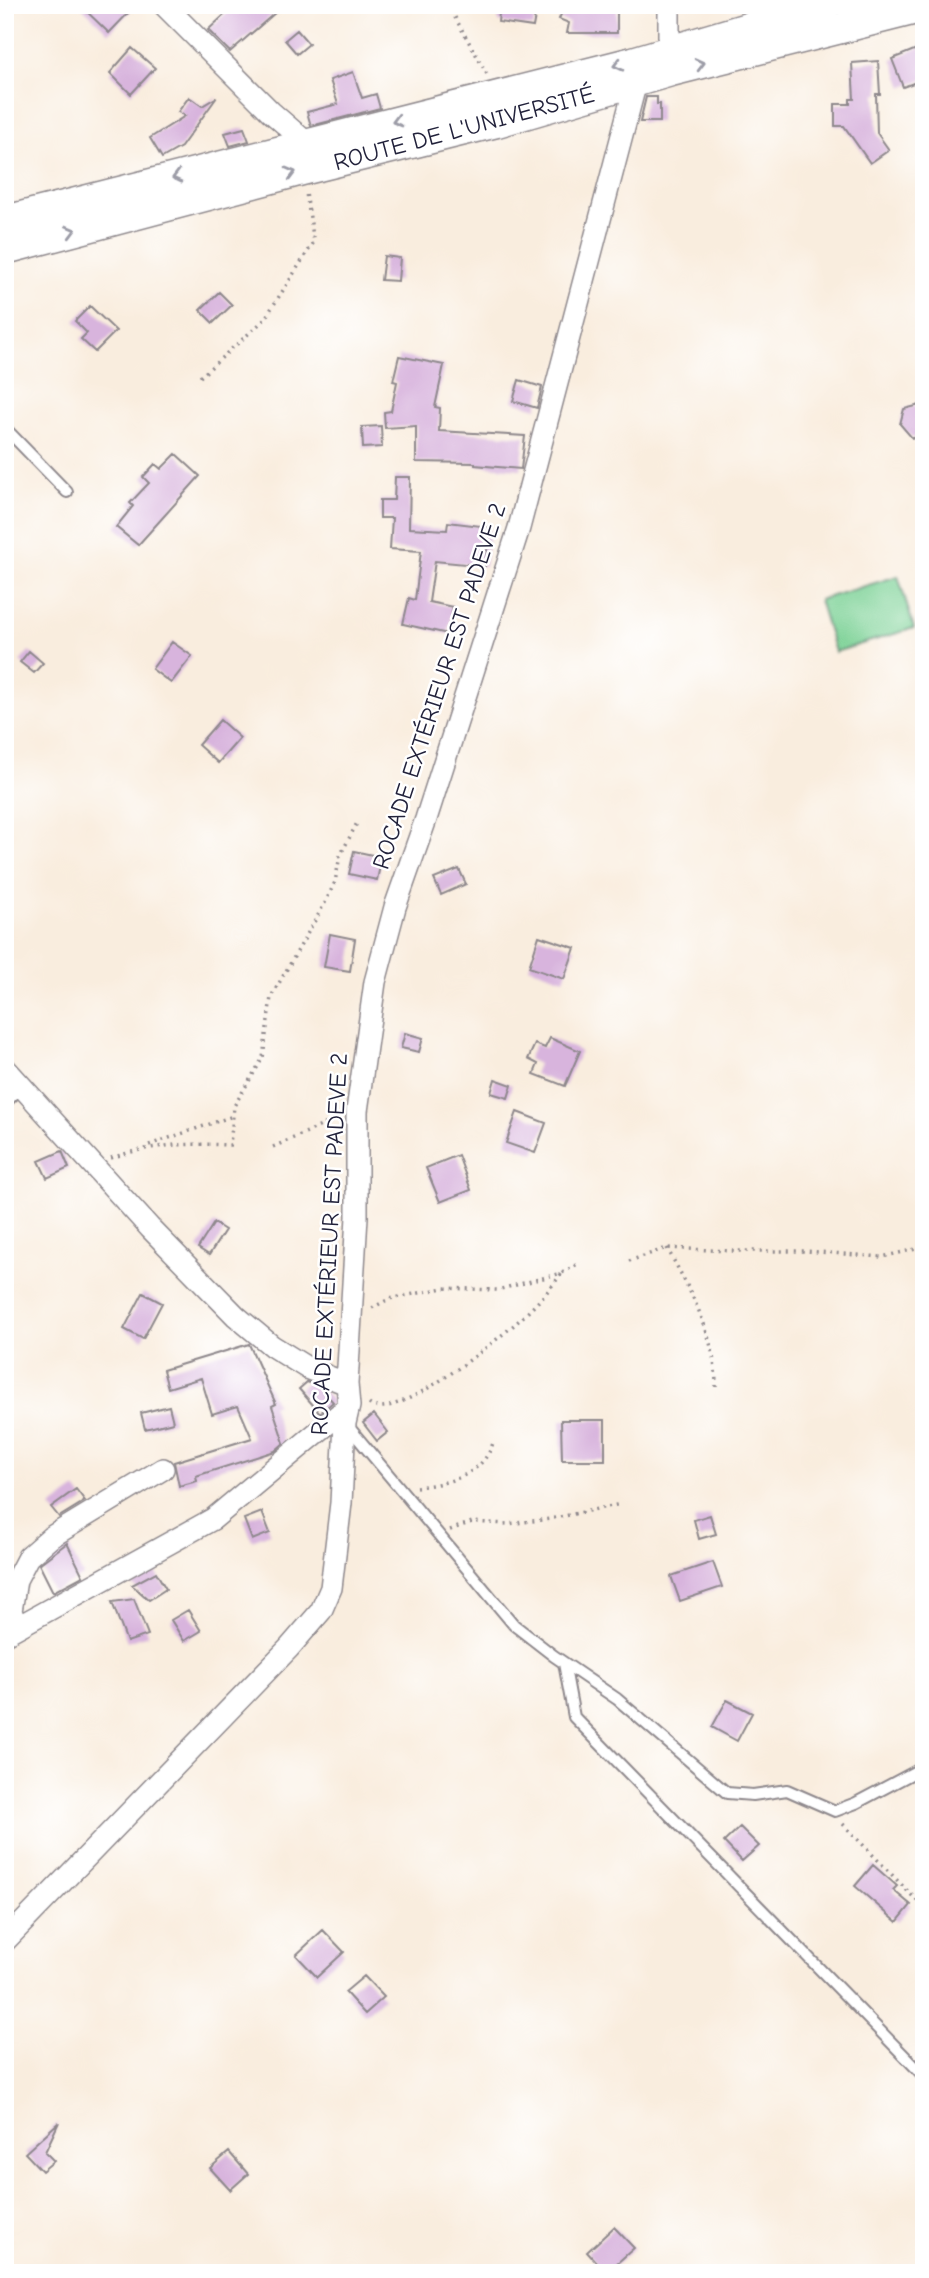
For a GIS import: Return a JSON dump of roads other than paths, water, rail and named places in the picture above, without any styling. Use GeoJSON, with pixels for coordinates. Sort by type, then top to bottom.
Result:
{"type":"FeatureCollection","features":[{"type":"Feature","properties":{"kind":"main road","name":"ROUTE DE L'UNIVERSITÉ"},"geometry":{"type":"LineString","coordinates":[[5,249],[305,157],[498,94],[669,51],[824,5]]}},
{"type":"Feature","properties":{"kind":"main road","name":"ROUTE DE L'UNIVERSITÉ"},"geometry":{"type":"LineString","coordinates":[[5,221],[305,157],[497,122],[636,82],[924,7]]}},
{"type":"Feature","properties":{"kind":"street"},"geometry":{"type":"LineString","coordinates":[[164,5],[271,112],[305,157]]}},
{"type":"Feature","properties":{"kind":"street"},"geometry":{"type":"LineString","coordinates":[[669,5],[669,51]]}},
{"type":"Feature","properties":{"kind":"street","name":"ROCADE EXTÉRIEUR EST PADEVE 2"},"geometry":{"type":"LineString","coordinates":[[5,1941],[271,1668],[321,1611],[331,1588],[337,1554],[347,1404],[357,1217],[357,1111],[375,982],[396,907],[519,527],[636,82]]}},
{"type":"Feature","properties":{"kind":"street"},"geometry":{"type":"LineString","coordinates":[[5,1068],[236,1316],[272,1346],[309,1369],[347,1404],[213,1519],[11,1630],[16,1580],[28,1557],[51,1537],[163,1469]]}},
{"type":"Feature","properties":{"kind":"lane"},"geometry":{"type":"LineString","coordinates":[[5,428],[68,492]]}},
{"type":"Feature","properties":{"kind":"lane"},"geometry":{"type":"LineString","coordinates":[[5,1102],[21,1087]]}},
{"type":"Feature","properties":{"kind":"lane"},"geometry":{"type":"LineString","coordinates":[[347,1404],[400,1488],[514,1625],[617,1699],[727,1793],[753,1795],[787,1790],[835,1811],[856,1803],[924,1767]]}},
{"type":"Feature","properties":{"kind":"lane"},"geometry":{"type":"LineString","coordinates":[[564,1662],[574,1717],[924,2076]]}}]}
